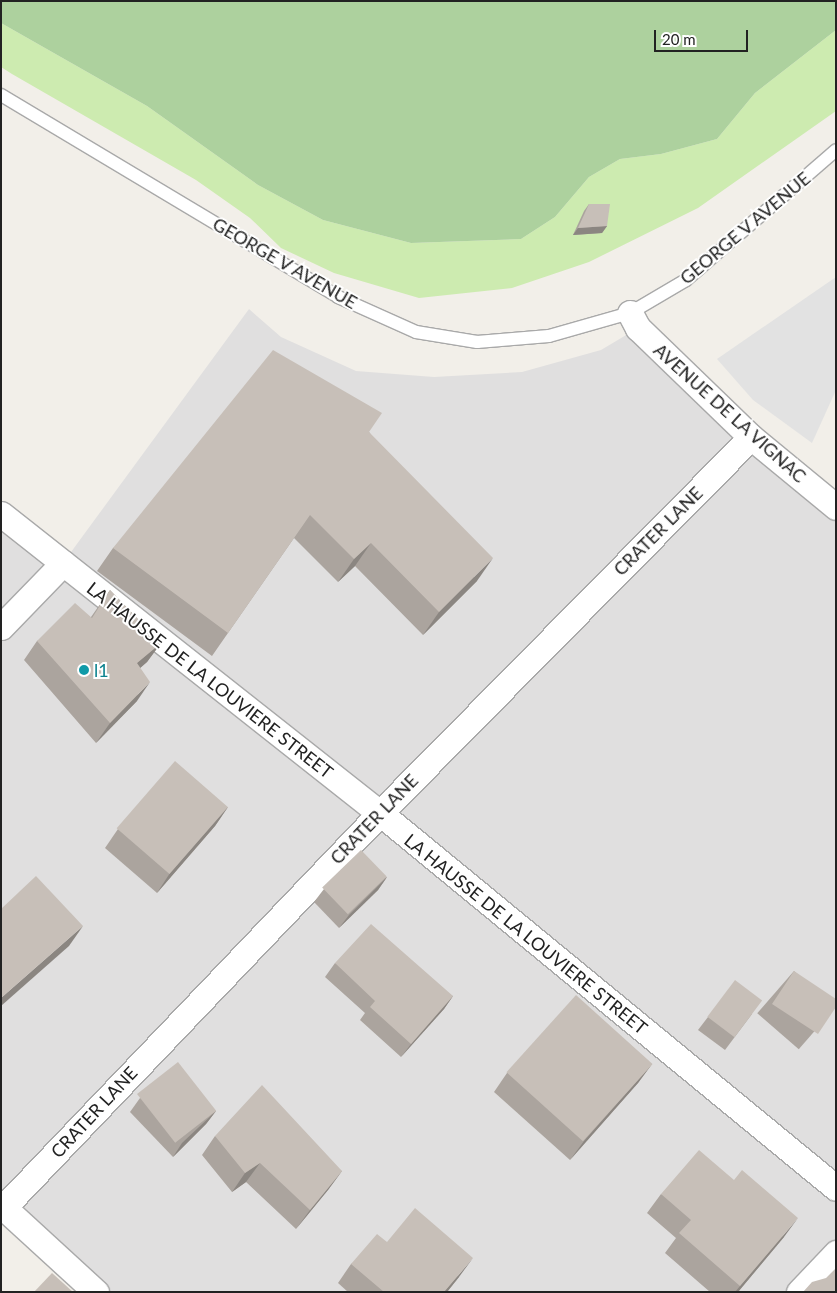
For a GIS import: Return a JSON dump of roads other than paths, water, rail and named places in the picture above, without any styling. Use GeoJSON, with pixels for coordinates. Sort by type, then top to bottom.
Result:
{"type":"FeatureCollection","features":[{"type":"Feature","properties":{"kind":"street","name":"AVENUE DE LA VIGNAC"},"geometry":{"type":"LineString","coordinates":[[630,313],[638,328],[751,437],[836,507]]}},
{"type":"Feature","properties":{"kind":"street","name":"CRATER LANE"},"geometry":{"type":"LineString","coordinates":[[2,1206],[380,814],[751,437]]}},
{"type":"Feature","properties":{"kind":"street","name":"LA HAUSSE DE LA LOUVIERE STREET"},"geometry":{"type":"LineString","coordinates":[[1,514],[380,814],[836,1188]]}},
{"type":"Feature","properties":{"kind":"street"},"geometry":{"type":"LineString","coordinates":[[1,627],[63,563]]}},
{"type":"Feature","properties":{"kind":"street"},"geometry":{"type":"LineString","coordinates":[[2,1206],[96,1292]]}},
{"type":"Feature","properties":{"kind":"street"},"geometry":{"type":"LineString","coordinates":[[799,1292],[836,1253]]}},
{"type":"Feature","properties":{"kind":"lane","name":"GEORGE V AVENUE"},"geometry":{"type":"LineString","coordinates":[[1,95],[338,297],[416,332],[477,342],[549,336],[630,313],[686,280],[836,150]]}},
{"type":"Feature","properties":{"kind":"place","name":"l1"},"geometry":{"type":"Point","coordinates":[84,670]}}]}
